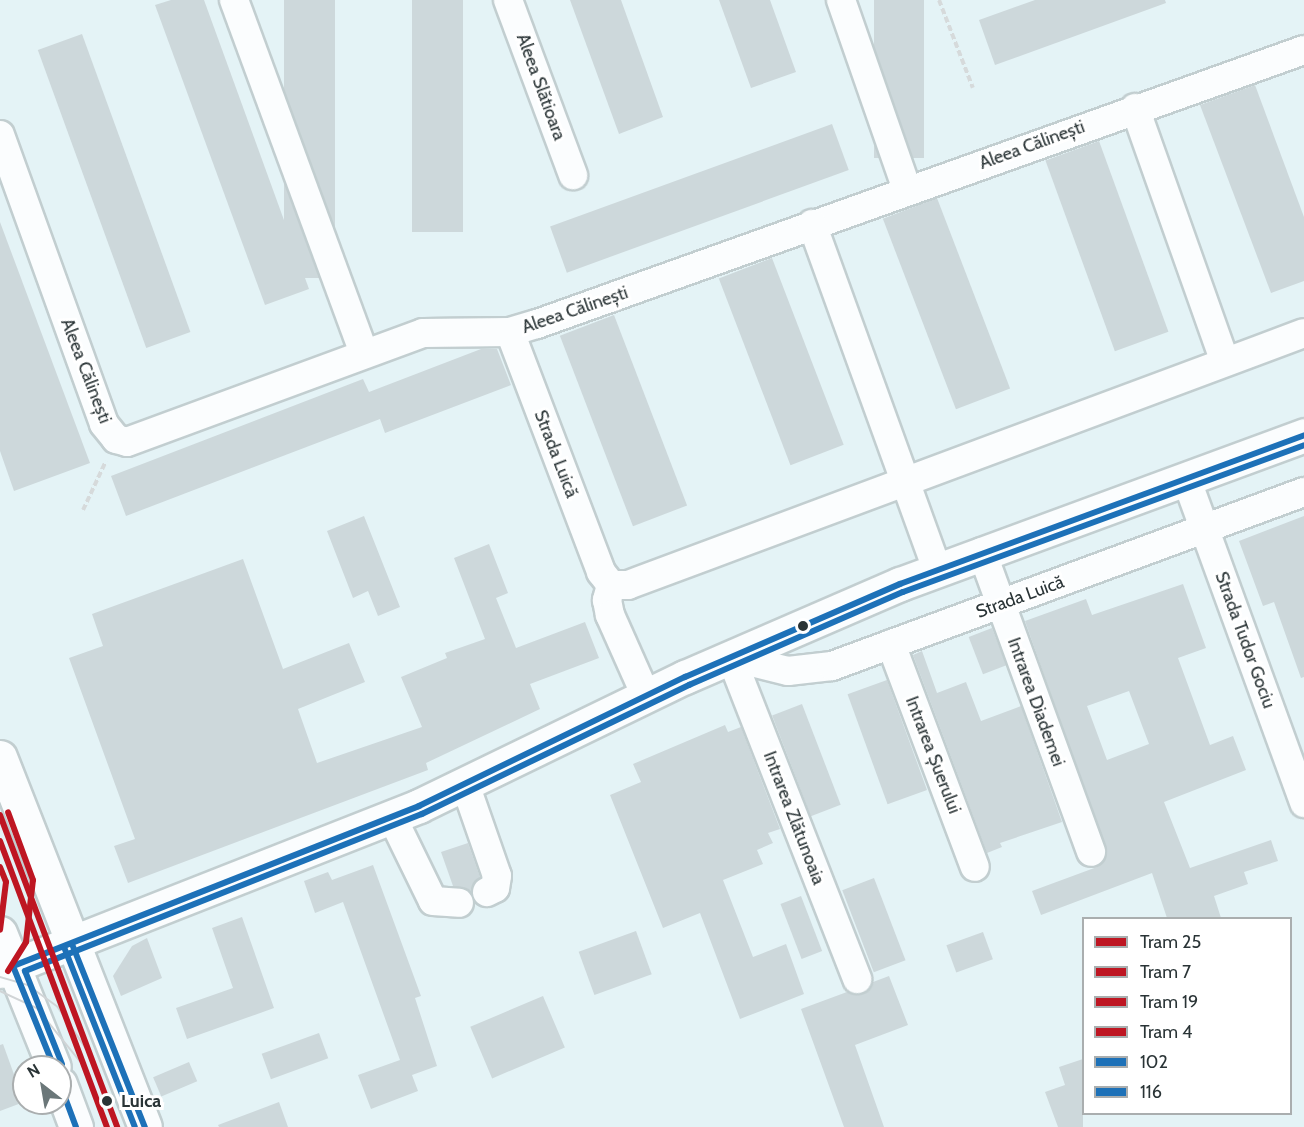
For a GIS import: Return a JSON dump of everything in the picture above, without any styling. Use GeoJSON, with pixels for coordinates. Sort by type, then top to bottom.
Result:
{"type":"FeatureCollection","features":[{"type":"Feature","properties":{"kind":"main road"},"geometry":{"type":"LineString","coordinates":[[17,964],[392,817],[731,657],[937,568],[1304,435]]}},
{"type":"Feature","properties":{"kind":"main road"},"geometry":{"type":"LineString","coordinates":[[0,757],[145,1127]]}},
{"type":"Feature","properties":{"kind":"main road"},"geometry":{"type":"LineString","coordinates":[[0,933],[17,964],[50,1055]]}},
{"type":"Feature","properties":{"kind":"street"},"geometry":{"type":"LineString","coordinates":[[234,0],[364,353]]}},
{"type":"Feature","properties":{"kind":"street","name":"Aleea Slătioara"},"geometry":{"type":"LineString","coordinates":[[508,0],[573,175]]}},
{"type":"Feature","properties":{"kind":"street"},"geometry":{"type":"LineString","coordinates":[[841,0],[907,190]]}},
{"type":"Feature","properties":{"kind":"street","name":"Aleea Călinești"},"geometry":{"type":"LineString","coordinates":[[0,135],[104,424],[116,439],[136,440],[364,353],[447,329],[510,332],[1135,108],[1304,50]]}},
{"type":"Feature","properties":{"kind":"street"},"geometry":{"type":"LineString","coordinates":[[1135,108],[1225,362]]}},
{"type":"Feature","properties":{"kind":"street"},"geometry":{"type":"LineString","coordinates":[[812,224],[937,568]]}},
{"type":"Feature","properties":{"kind":"street","name":"Strada Luică"},"geometry":{"type":"LineString","coordinates":[[510,332],[601,572],[611,585]]}},
{"type":"Feature","properties":{"kind":"street"},"geometry":{"type":"LineString","coordinates":[[646,696],[610,615],[607,600],[611,585],[628,585],[904,480],[1304,333]]}},
{"type":"Feature","properties":{"kind":"street","name":"Strada Tudor Gociu"},"geometry":{"type":"LineString","coordinates":[[1186,478],[1304,803]]}},
{"type":"Feature","properties":{"kind":"street","name":"Strada Luică"},"geometry":{"type":"LineString","coordinates":[[731,657],[788,671],[832,666],[1304,492]]}},
{"type":"Feature","properties":{"kind":"street","name":"Intrarea Diademei"},"geometry":{"type":"LineString","coordinates":[[982,552],[1091,852]]}},
{"type":"Feature","properties":{"kind":"street","name":"Intrarea Șuerului"},"geometry":{"type":"LineString","coordinates":[[891,644],[975,867]]}},
{"type":"Feature","properties":{"kind":"street","name":"Intrarea Zlătunoaia"},"geometry":{"type":"LineString","coordinates":[[731,657],[857,979]]}},
{"type":"Feature","properties":{"kind":"street"},"geometry":{"type":"LineString","coordinates":[[465,784],[497,876],[495,888],[488,892]]}},
{"type":"Feature","properties":{"kind":"street"},"geometry":{"type":"LineString","coordinates":[[392,817],[433,901],[459,903]]}},
{"type":"Feature","properties":{"kind":"path"},"geometry":{"type":"LineString","coordinates":[[939,0],[973,88]]}},
{"type":"Feature","properties":{"kind":"path"},"geometry":{"type":"LineString","coordinates":[[83,510],[116,439]]}},
{"type":"Feature","properties":{"kind":"building"},"geometry":{"type":"Polygon","coordinates":[[[171,0],[204,0],[309,289],[265,305],[155,5],[171,0]]]}},
{"type":"Feature","properties":{"kind":"building"},"geometry":{"type":"Polygon","coordinates":[[[284,0],[335,0],[335,278],[284,278],[284,0]]]}},
{"type":"Feature","properties":{"kind":"building"},"geometry":{"type":"Polygon","coordinates":[[[412,0],[463,0],[463,232],[412,232],[412,0]]]}},
{"type":"Feature","properties":{"kind":"building"},"geometry":{"type":"Polygon","coordinates":[[[570,0],[621,0],[663,117],[619,134],[570,0]]]}},
{"type":"Feature","properties":{"kind":"building"},"geometry":{"type":"Polygon","coordinates":[[[719,0],[770,0],[796,72],[751,88],[719,0]]]}},
{"type":"Feature","properties":{"kind":"building"},"geometry":{"type":"Polygon","coordinates":[[[874,0],[924,0],[924,158],[874,158],[874,0]]]}},
{"type":"Feature","properties":{"kind":"building"},"geometry":{"type":"Polygon","coordinates":[[[1035,0],[1165,0],[1166,3],[995,65],[979,20],[1035,0]]]}},
{"type":"Feature","properties":{"kind":"building"},"geometry":{"type":"Polygon","coordinates":[[[82,34],[190,332],[146,348],[38,50],[82,34]]]}},
{"type":"Feature","properties":{"kind":"building"},"geometry":{"type":"Polygon","coordinates":[[[1255,85],[1304,217],[1304,281],[1271,293],[1200,105],[1255,85]]]}},
{"type":"Feature","properties":{"kind":"building"},"geometry":{"type":"Polygon","coordinates":[[[832,124],[849,170],[567,273],[550,227],[832,124]]]}},
{"type":"Feature","properties":{"kind":"building"},"geometry":{"type":"Polygon","coordinates":[[[1099,141],[1168,332],[1115,351],[1045,160],[1099,141]]]}},
{"type":"Feature","properties":{"kind":"building"},"geometry":{"type":"Polygon","coordinates":[[[937,198],[1010,388],[956,409],[883,219],[937,198]]]}},
{"type":"Feature","properties":{"kind":"building"},"geometry":{"type":"Polygon","coordinates":[[[0,222],[90,463],[14,491],[0,451],[0,222]]]}},
{"type":"Feature","properties":{"kind":"building"},"geometry":{"type":"Polygon","coordinates":[[[772,258],[844,445],[790,465],[719,278],[772,258]]]}},
{"type":"Feature","properties":{"kind":"building"},"geometry":{"type":"Polygon","coordinates":[[[614,315],[687,505],[633,526],[560,336],[614,315]]]}},
{"type":"Feature","properties":{"kind":"building"},"geometry":{"type":"Polygon","coordinates":[[[481,349],[497,349],[511,385],[385,433],[380,419],[126,516],[111,476],[363,379],[369,392],[481,349]]]}},
{"type":"Feature","properties":{"kind":"building"},"geometry":{"type":"Polygon","coordinates":[[[364,516],[400,607],[378,616],[368,591],[353,598],[327,531],[364,516]]]}},
{"type":"Feature","properties":{"kind":"building"},"geometry":{"type":"Polygon","coordinates":[[[1304,516],[1304,677],[1301,678],[1274,602],[1263,606],[1239,541],[1304,516]]]}},
{"type":"Feature","properties":{"kind":"building"},"geometry":{"type":"Polygon","coordinates":[[[489,544],[508,593],[496,598],[516,648],[585,622],[599,658],[530,684],[540,709],[426,763],[428,770],[128,883],[114,846],[135,839],[69,658],[103,646],[92,614],[243,559],[283,669],[349,643],[365,682],[298,709],[317,763],[422,727],[401,677],[447,658],[445,653],[485,639],[454,558],[489,544]]]}},
{"type":"Feature","properties":{"kind":"building"},"geometry":{"type":"Polygon","coordinates":[[[1183,584],[1206,648],[1178,658],[1210,745],[1233,736],[1246,770],[1164,802],[1190,868],[1271,840],[1278,861],[1244,872],[1248,884],[1214,896],[1221,917],[1167,917],[1152,873],[1041,915],[1032,891],[1097,867],[1107,854],[1025,621],[1086,599],[1092,615],[1183,584]],[[1129,691],[1087,706],[1107,760],[1149,744],[1129,691]]]}},
{"type":"Feature","properties":{"kind":"building"},"geometry":{"type":"Polygon","coordinates":[[[992,628],[1006,665],[983,674],[969,637],[992,628]]]}},
{"type":"Feature","properties":{"kind":"building"},"geometry":{"type":"Polygon","coordinates":[[[922,651],[937,693],[966,682],[981,721],[1021,706],[1062,822],[1000,843],[1002,847],[987,853],[913,655],[922,651]]]}},
{"type":"Feature","properties":{"kind":"building"},"geometry":{"type":"Polygon","coordinates":[[[887,680],[927,790],[888,804],[848,694],[887,680]]]}},
{"type":"Feature","properties":{"kind":"building"},"geometry":{"type":"Polygon","coordinates":[[[802,704],[841,805],[811,816],[772,715],[802,704]]]}},
{"type":"Feature","properties":{"kind":"building"},"geometry":{"type":"Polygon","coordinates":[[[725,725],[728,732],[741,727],[780,829],[768,833],[773,843],[757,850],[763,864],[723,880],[753,957],[786,944],[804,994],[740,1019],[700,913],[663,928],[610,795],[641,782],[633,764],[725,725]]]}},
{"type":"Feature","properties":{"kind":"building"},"geometry":{"type":"Polygon","coordinates":[[[468,843],[480,877],[471,892],[453,886],[441,852],[468,843]]]}},
{"type":"Feature","properties":{"kind":"building"},"geometry":{"type":"Polygon","coordinates":[[[373,865],[421,996],[415,998],[437,1066],[412,1075],[418,1091],[371,1109],[358,1075],[400,1060],[343,902],[315,913],[304,881],[328,872],[332,880],[373,865]]]}},
{"type":"Feature","properties":{"kind":"building"},"geometry":{"type":"Polygon","coordinates":[[[874,878],[906,960],[874,972],[842,890],[874,878]]]}},
{"type":"Feature","properties":{"kind":"building"},"geometry":{"type":"Polygon","coordinates":[[[801,896],[822,951],[802,959],[780,904],[801,896]]]}},
{"type":"Feature","properties":{"kind":"building"},"geometry":{"type":"Polygon","coordinates":[[[242,917],[274,1008],[187,1039],[176,1008],[233,988],[212,928],[242,917]]]}},
{"type":"Feature","properties":{"kind":"building"},"geometry":{"type":"Polygon","coordinates":[[[636,931],[652,974],[594,995],[579,952],[636,931]]]}},
{"type":"Feature","properties":{"kind":"building"},"geometry":{"type":"Polygon","coordinates":[[[983,932],[993,959],[956,973],[946,945],[983,932]]]}},
{"type":"Feature","properties":{"kind":"building"},"geometry":{"type":"Polygon","coordinates":[[[147,938],[162,978],[121,996],[113,976],[132,946],[147,938]]]}},
{"type":"Feature","properties":{"kind":"building"},"geometry":{"type":"Polygon","coordinates":[[[889,976],[908,1025],[855,1045],[884,1127],[844,1127],[801,1009],[847,992],[862,994],[873,982],[889,976]]]}},
{"type":"Feature","properties":{"kind":"building"},"geometry":{"type":"Polygon","coordinates":[[[543,996],[565,1048],[492,1078],[470,1027],[543,996]]]}},
{"type":"Feature","properties":{"kind":"building"},"geometry":{"type":"Polygon","coordinates":[[[319,1033],[328,1058],[271,1079],[262,1054],[319,1033]]]}},
{"type":"Feature","properties":{"kind":"building"},"geometry":{"type":"Polygon","coordinates":[[[3,1044],[12,1069],[12,1106],[0,1111],[0,1045],[3,1044]]]}},
{"type":"Feature","properties":{"kind":"building"},"geometry":{"type":"Polygon","coordinates":[[[1082,1059],[1083,1127],[1058,1127],[1045,1092],[1065,1085],[1059,1067],[1082,1059]]]}},
{"type":"Feature","properties":{"kind":"building"},"geometry":{"type":"Polygon","coordinates":[[[189,1062],[197,1081],[161,1097],[153,1077],[189,1062]]]}},
{"type":"Feature","properties":{"kind":"building"},"geometry":{"type":"Polygon","coordinates":[[[279,1102],[288,1127],[219,1127],[218,1125],[279,1102]]]}},
{"type":"Feature","properties":{"kind":"tram line","name":"19"},"geometry":{"type":"LineString","coordinates":[[8,812],[33,880],[26,942],[8,971]]}},
{"type":"Feature","properties":{"kind":"tram line","name":"25"},"geometry":{"type":"LineString","coordinates":[[0,815],[117,1127]]}},
{"type":"Feature","properties":{"kind":"tram line","name":"7"},"geometry":{"type":"LineString","coordinates":[[0,841],[107,1127]]}},
{"type":"Feature","properties":{"kind":"tram line","name":"4"},"geometry":{"type":"LineString","coordinates":[[0,867],[6,882],[0,930]]}},
{"type":"Feature","properties":{"kind":"tram line"},"geometry":{"type":"LineString","coordinates":[[0,977],[28,985],[58,1007],[92,1057]]}},
{"type":"Feature","properties":{"kind":"tram line"},"geometry":{"type":"LineString","coordinates":[[0,991],[37,1008],[80,1061]]}},
{"type":"Feature","properties":{"kind":"transit line","name":"102"},"geometry":{"type":"LineString","coordinates":[[49,1055],[13,966],[419,806],[685,677],[900,584],[1304,435]]}},
{"type":"Feature","properties":{"kind":"transit line","name":"116"},"geometry":{"type":"LineString","coordinates":[[58,1055],[25,971],[422,814],[689,685],[903,592],[1304,445]]}},
{"type":"Feature","properties":{"kind":"transit line","name":"102"},"geometry":{"type":"LineString","coordinates":[[72,944],[145,1127]]}},
{"type":"Feature","properties":{"kind":"transit line","name":"116"},"geometry":{"type":"LineString","coordinates":[[64,947],[135,1127]]}},
{"type":"Feature","properties":{"kind":"transit line","name":"102"},"geometry":{"type":"LineString","coordinates":[[72,1115],[76,1127]]}},
{"type":"Feature","properties":{"kind":"place","name":"Luica"},"geometry":{"type":"Point","coordinates":[107,1101]}}]}
